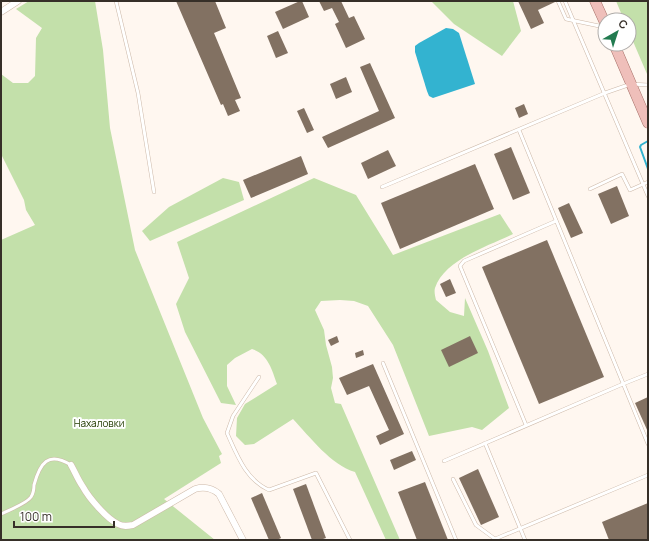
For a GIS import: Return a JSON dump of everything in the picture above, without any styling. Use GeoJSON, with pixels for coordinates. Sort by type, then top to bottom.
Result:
{"type":"FeatureCollection","features":[{"type":"Feature","properties":{"kind":"main road"},"geometry":{"type":"LineString","coordinates":[[595,1],[600,12]]}},
{"type":"Feature","properties":{"kind":"main road"},"geometry":{"type":"LineString","coordinates":[[617,52],[648,123]]}},
{"type":"Feature","properties":{"kind":"street"},"geometry":{"type":"LineString","coordinates":[[1,12],[18,1]]}},
{"type":"Feature","properties":{"kind":"street"},"geometry":{"type":"LineString","coordinates":[[71,465],[78,475],[83,487],[94,502],[118,524],[126,526],[133,525],[195,489],[207,488],[213,489],[219,494],[243,540]]}},
{"type":"Feature","properties":{"kind":"lane"},"geometry":{"type":"LineString","coordinates":[[116,1],[138,93],[154,192]]}},
{"type":"Feature","properties":{"kind":"lane"},"geometry":{"type":"LineString","coordinates":[[558,1],[566,19],[597,25]]}},
{"type":"Feature","properties":{"kind":"lane"},"geometry":{"type":"LineString","coordinates":[[565,1],[648,196]]}},
{"type":"Feature","properties":{"kind":"lane"},"geometry":{"type":"LineString","coordinates":[[382,187],[605,93],[631,84],[648,85]]}},
{"type":"Feature","properties":{"kind":"lane"},"geometry":{"type":"LineString","coordinates":[[519,130],[648,444]]}},
{"type":"Feature","properties":{"kind":"lane"},"geometry":{"type":"LineString","coordinates":[[590,189],[622,174],[630,190],[648,182]]}},
{"type":"Feature","properties":{"kind":"lane"},"geometry":{"type":"LineString","coordinates":[[526,425],[460,266],[464,262],[556,221]]}},
{"type":"Feature","properties":{"kind":"lane"},"geometry":{"type":"LineString","coordinates":[[383,363],[456,540]]}},
{"type":"Feature","properties":{"kind":"lane"},"geometry":{"type":"LineString","coordinates":[[444,461],[648,374]]}},
{"type":"Feature","properties":{"kind":"lane"},"geometry":{"type":"LineString","coordinates":[[259,377],[233,416],[227,433],[241,462],[252,479],[260,486],[269,490],[316,473],[350,540]]}},
{"type":"Feature","properties":{"kind":"lane"},"geometry":{"type":"LineString","coordinates":[[485,443],[525,540]]}},
{"type":"Feature","properties":{"kind":"lane"},"geometry":{"type":"LineString","coordinates":[[1,514],[32,497],[37,475],[43,463],[52,458],[62,459],[71,465]]}},
{"type":"Feature","properties":{"kind":"lane"},"geometry":{"type":"LineString","coordinates":[[453,479],[476,525],[495,539],[648,475]]}},
{"type":"Feature","properties":{"kind":"green space","name":"Нахаловки"},"geometry":{"type":"Polygon","coordinates":[[[29,1],[95,1],[103,50],[110,128],[135,250],[203,418],[222,454],[219,456],[221,463],[164,499],[215,540],[1,540],[1,240],[35,225],[26,210],[24,200],[1,154],[1,74],[13,83],[28,83],[35,76],[36,38],[42,28],[16,9],[29,1]]]}},
{"type":"Feature","properties":{"kind":"green space"},"geometry":{"type":"Polygon","coordinates":[[[431,1],[513,1],[521,31],[502,56],[454,24],[431,1]]]}},
{"type":"Feature","properties":{"kind":"green space"},"geometry":{"type":"Polygon","coordinates":[[[616,1],[648,1],[647,74],[637,51],[637,12],[621,12],[616,1]]]}},
{"type":"Feature","properties":{"kind":"green space"},"geometry":{"type":"Polygon","coordinates":[[[223,178],[239,182],[244,200],[150,241],[142,231],[169,207],[223,178]]]}},
{"type":"Feature","properties":{"kind":"green space"},"geometry":{"type":"Polygon","coordinates":[[[314,178],[356,195],[393,255],[500,214],[513,234],[468,255],[447,269],[440,278],[435,289],[436,300],[450,312],[464,316],[465,298],[488,351],[509,408],[482,430],[472,427],[429,436],[393,345],[368,306],[354,301],[321,301],[315,310],[324,330],[326,345],[332,367],[333,378],[331,388],[335,403],[341,404],[400,540],[386,540],[355,472],[329,457],[293,419],[254,444],[245,445],[236,436],[237,418],[245,404],[277,384],[269,363],[262,355],[252,349],[235,358],[227,365],[227,386],[236,405],[221,403],[185,332],[176,304],[189,278],[177,242],[314,178]]]}},
{"type":"Feature","properties":{"kind":"water"},"geometry":{"type":"Polygon","coordinates":[[[446,28],[453,29],[459,33],[475,84],[433,98],[429,96],[427,91],[415,52],[415,46],[446,28]]]}},
{"type":"Feature","properties":{"kind":"building"},"geometry":{"type":"Polygon","coordinates":[[[176,1],[215,1],[226,28],[214,33],[241,98],[235,100],[240,111],[228,116],[223,104],[221,105],[176,1]]]}},
{"type":"Feature","properties":{"kind":"building"},"geometry":{"type":"Polygon","coordinates":[[[302,1],[309,17],[283,29],[275,12],[302,1]]]}},
{"type":"Feature","properties":{"kind":"building"},"geometry":{"type":"Polygon","coordinates":[[[319,1],[341,1],[349,18],[354,16],[365,39],[346,48],[335,24],[339,22],[332,8],[324,11],[319,1]]]}},
{"type":"Feature","properties":{"kind":"building"},"geometry":{"type":"Polygon","coordinates":[[[518,1],[555,2],[538,10],[544,23],[531,29],[518,1]]]}},
{"type":"Feature","properties":{"kind":"building"},"geometry":{"type":"Polygon","coordinates":[[[278,31],[288,53],[276,58],[267,36],[278,31]]]}},
{"type":"Feature","properties":{"kind":"building"},"geometry":{"type":"Polygon","coordinates":[[[370,63],[395,118],[328,148],[322,137],[379,111],[360,67],[370,63]]]}},
{"type":"Feature","properties":{"kind":"building"},"geometry":{"type":"Polygon","coordinates":[[[346,77],[352,92],[336,99],[330,84],[346,77]]]}},
{"type":"Feature","properties":{"kind":"building"},"geometry":{"type":"Polygon","coordinates":[[[524,104],[528,114],[519,118],[515,108],[524,104]]]}},
{"type":"Feature","properties":{"kind":"building"},"geometry":{"type":"Polygon","coordinates":[[[304,108],[314,130],[307,133],[297,111],[304,108]]]}},
{"type":"Feature","properties":{"kind":"building"},"geometry":{"type":"Polygon","coordinates":[[[511,147],[530,193],[513,200],[494,154],[511,147]]]}},
{"type":"Feature","properties":{"kind":"building"},"geometry":{"type":"Polygon","coordinates":[[[388,150],[396,166],[368,179],[361,163],[388,150]]]}},
{"type":"Feature","properties":{"kind":"building"},"geometry":{"type":"Polygon","coordinates":[[[301,156],[308,174],[251,198],[243,180],[301,156]]]}},
{"type":"Feature","properties":{"kind":"building"},"geometry":{"type":"Polygon","coordinates":[[[475,164],[494,209],[400,249],[381,203],[475,164]]]}},
{"type":"Feature","properties":{"kind":"building"},"geometry":{"type":"Polygon","coordinates":[[[617,186],[629,216],[611,224],[598,194],[617,186]]]}},
{"type":"Feature","properties":{"kind":"building"},"geometry":{"type":"Polygon","coordinates":[[[569,203],[583,233],[571,238],[558,208],[569,203]]]}},
{"type":"Feature","properties":{"kind":"building"},"geometry":{"type":"Polygon","coordinates":[[[547,240],[604,377],[539,404],[482,267],[547,240]]]}},
{"type":"Feature","properties":{"kind":"building"},"geometry":{"type":"Polygon","coordinates":[[[450,279],[456,293],[446,297],[440,284],[450,279]]]}},
{"type":"Feature","properties":{"kind":"building"},"geometry":{"type":"Polygon","coordinates":[[[337,336],[339,342],[331,346],[328,340],[337,336]]]}},
{"type":"Feature","properties":{"kind":"building"},"geometry":{"type":"Polygon","coordinates":[[[470,336],[478,353],[449,367],[441,350],[470,336]]]}},
{"type":"Feature","properties":{"kind":"building"},"geometry":{"type":"Polygon","coordinates":[[[363,350],[364,355],[356,358],[355,353],[363,350]]]}},
{"type":"Feature","properties":{"kind":"building"},"geometry":{"type":"Polygon","coordinates":[[[373,364],[404,434],[380,445],[376,436],[389,430],[369,386],[347,395],[339,378],[373,364]]]}},
{"type":"Feature","properties":{"kind":"building"},"geometry":{"type":"Polygon","coordinates":[[[648,397],[648,432],[635,403],[648,397]]]}},
{"type":"Feature","properties":{"kind":"building"},"geometry":{"type":"Polygon","coordinates":[[[412,451],[416,460],[394,470],[390,460],[412,451]]]}},
{"type":"Feature","properties":{"kind":"building"},"geometry":{"type":"Polygon","coordinates":[[[478,469],[499,517],[481,525],[459,478],[478,469]]]}},
{"type":"Feature","properties":{"kind":"building"},"geometry":{"type":"Polygon","coordinates":[[[425,482],[448,540],[417,540],[398,492],[425,482]]]}},
{"type":"Feature","properties":{"kind":"building"},"geometry":{"type":"Polygon","coordinates":[[[306,484],[326,538],[320,540],[312,540],[293,489],[306,484]]]}},
{"type":"Feature","properties":{"kind":"building"},"geometry":{"type":"Polygon","coordinates":[[[262,493],[281,538],[277,540],[269,540],[251,498],[262,493]]]}},
{"type":"Feature","properties":{"kind":"building"},"geometry":{"type":"Polygon","coordinates":[[[648,503],[648,540],[609,540],[602,522],[648,503]]]}},
{"type":"Feature","properties":{"kind":"waterway"},"geometry":{"type":"LineString","coordinates":[[648,141],[640,147],[648,169]]}}]}
